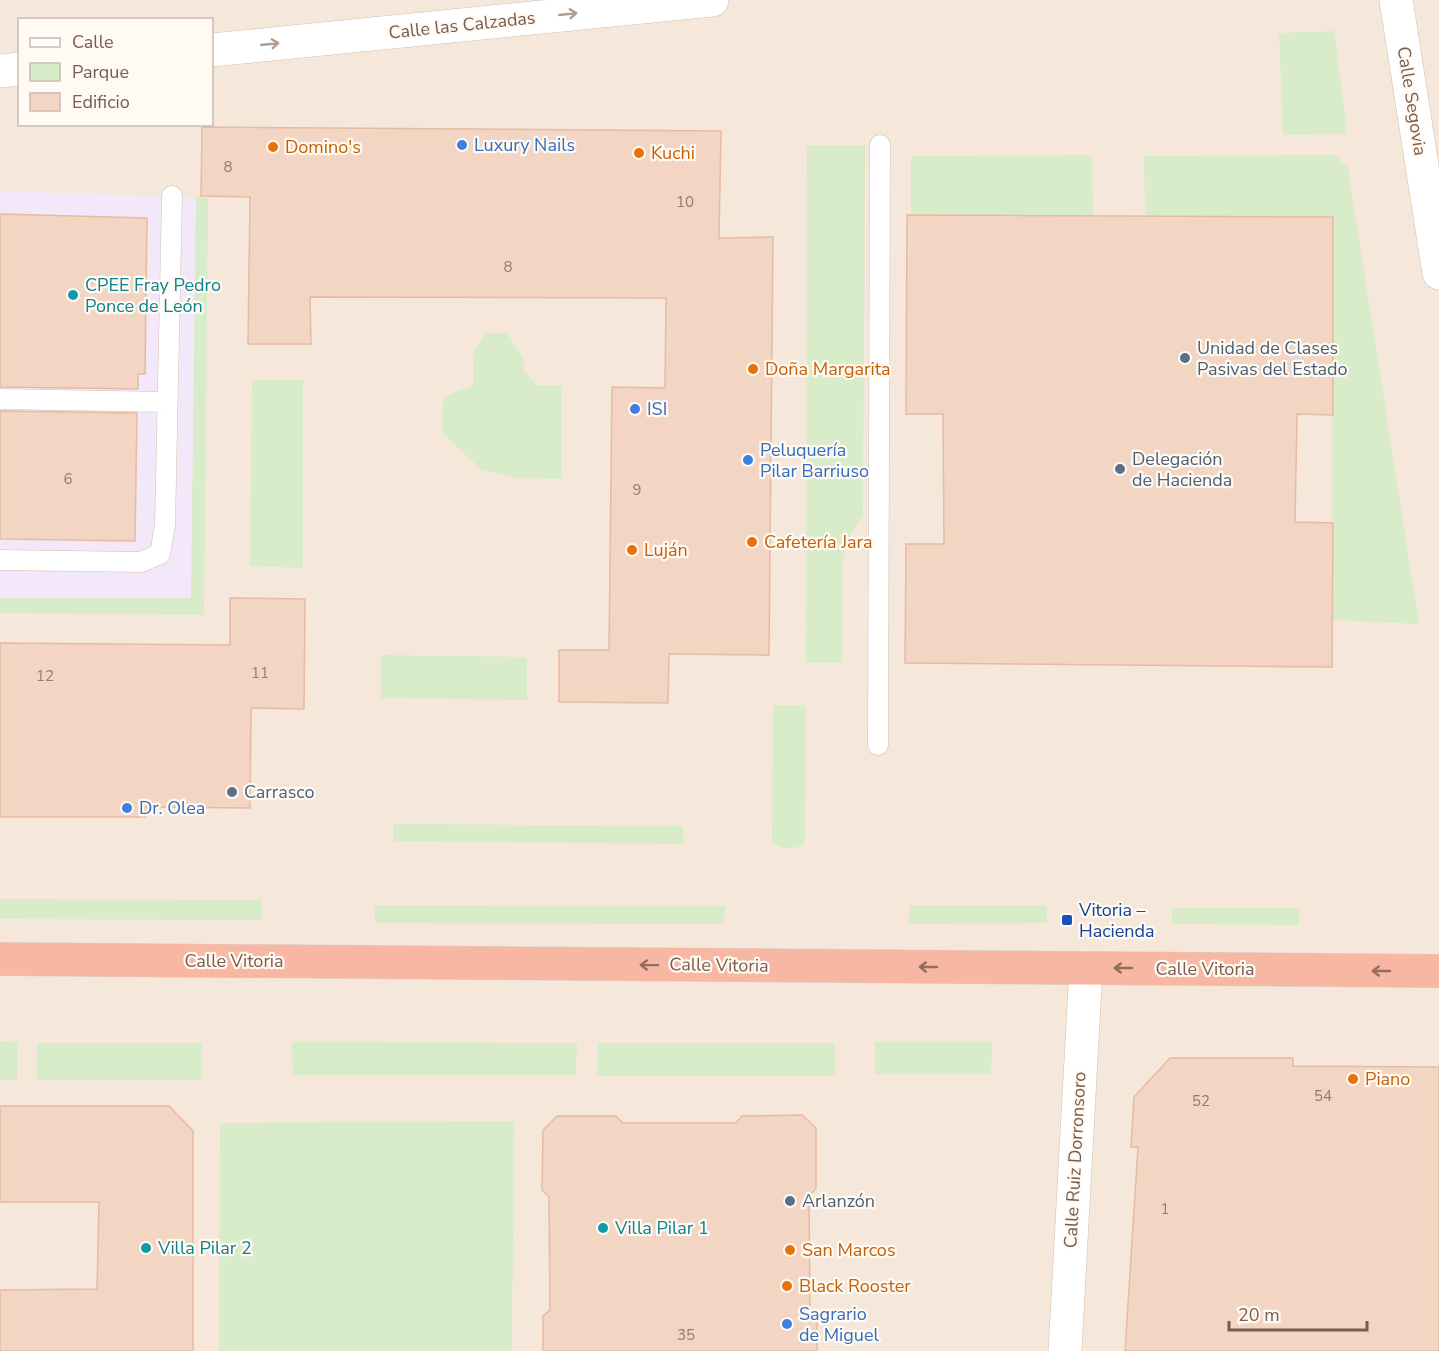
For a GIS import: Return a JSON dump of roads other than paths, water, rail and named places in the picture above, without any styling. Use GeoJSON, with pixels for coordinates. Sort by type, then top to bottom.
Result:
{"type":"FeatureCollection","features":[{"type":"Feature","properties":{"kind":"highway","name":"Calle Vitoria"},"geometry":{"type":"LineString","coordinates":[[0,959],[1439,971]]}},
{"type":"Feature","properties":{"kind":"street","name":"Calle las Calzadas"},"geometry":{"type":"LineString","coordinates":[[213,50],[712,0]]}},
{"type":"Feature","properties":{"kind":"street","name":"Calle Segovia"},"geometry":{"type":"LineString","coordinates":[[1396,0],[1439,273]]}},
{"type":"Feature","properties":{"kind":"street"},"geometry":{"type":"LineString","coordinates":[[0,72],[18,69]]}},
{"type":"Feature","properties":{"kind":"street","name":"Calle Ruiz Dorronsoro"},"geometry":{"type":"LineString","coordinates":[[1065,1351],[1086,968]]}},
{"type":"Feature","properties":{"kind":"lane"},"geometry":{"type":"LineString","coordinates":[[878,745],[880,145]]}},
{"type":"Feature","properties":{"kind":"lane"},"geometry":{"type":"LineString","coordinates":[[0,560],[141,562],[160,554],[165,525],[172,196]]}},
{"type":"Feature","properties":{"kind":"lane"},"geometry":{"type":"LineString","coordinates":[[0,399],[167,402]]}},
{"type":"Feature","properties":{"kind":"place","name":"Luxury Nails"},"geometry":{"type":"Point","coordinates":[462,145]}},
{"type":"Feature","properties":{"kind":"place","name":"Domino's"},"geometry":{"type":"Point","coordinates":[273,147]}},
{"type":"Feature","properties":{"kind":"place","name":"Kuchi"},"geometry":{"type":"Point","coordinates":[639,153]}},
{"type":"Feature","properties":{"kind":"place","name":"CPEE Fray Pedro Ponce de León"},"geometry":{"type":"Point","coordinates":[73,295]}},
{"type":"Feature","properties":{"kind":"place","name":"Unidad de Clases Pasivas del Estado"},"geometry":{"type":"Point","coordinates":[1185,358]}},
{"type":"Feature","properties":{"kind":"place","name":"Doña Margarita"},"geometry":{"type":"Point","coordinates":[753,369]}},
{"type":"Feature","properties":{"kind":"place","name":"ISI"},"geometry":{"type":"Point","coordinates":[635,409]}},
{"type":"Feature","properties":{"kind":"place","name":"Peluquería Pilar Barriuso"},"geometry":{"type":"Point","coordinates":[748,460]}},
{"type":"Feature","properties":{"kind":"place","name":"Delegación de Hacienda"},"geometry":{"type":"Point","coordinates":[1120,469]}},
{"type":"Feature","properties":{"kind":"place","name":"Cafetería Jara"},"geometry":{"type":"Point","coordinates":[752,542]}},
{"type":"Feature","properties":{"kind":"place","name":"Luján"},"geometry":{"type":"Point","coordinates":[632,550]}},
{"type":"Feature","properties":{"kind":"place","name":"Carrasco"},"geometry":{"type":"Point","coordinates":[232,792]}},
{"type":"Feature","properties":{"kind":"place","name":"Dr. Olea"},"geometry":{"type":"Point","coordinates":[127,808]}},
{"type":"Feature","properties":{"kind":"place","name":"Vitoria – Hacienda"},"geometry":{"type":"Point","coordinates":[1067,920]}},
{"type":"Feature","properties":{"kind":"place","name":"Piano"},"geometry":{"type":"Point","coordinates":[1353,1079]}},
{"type":"Feature","properties":{"kind":"place","name":"Arlanzón"},"geometry":{"type":"Point","coordinates":[790,1201]}},
{"type":"Feature","properties":{"kind":"place","name":"Villa Pilar 1"},"geometry":{"type":"Point","coordinates":[603,1228]}},
{"type":"Feature","properties":{"kind":"place","name":"Villa Pilar 2"},"geometry":{"type":"Point","coordinates":[146,1248]}},
{"type":"Feature","properties":{"kind":"place","name":"San Marcos"},"geometry":{"type":"Point","coordinates":[790,1250]}},
{"type":"Feature","properties":{"kind":"place","name":"Black Rooster"},"geometry":{"type":"Point","coordinates":[787,1286]}},
{"type":"Feature","properties":{"kind":"place","name":"Sagrario de Miguel"},"geometry":{"type":"Point","coordinates":[787,1324]}}]}
